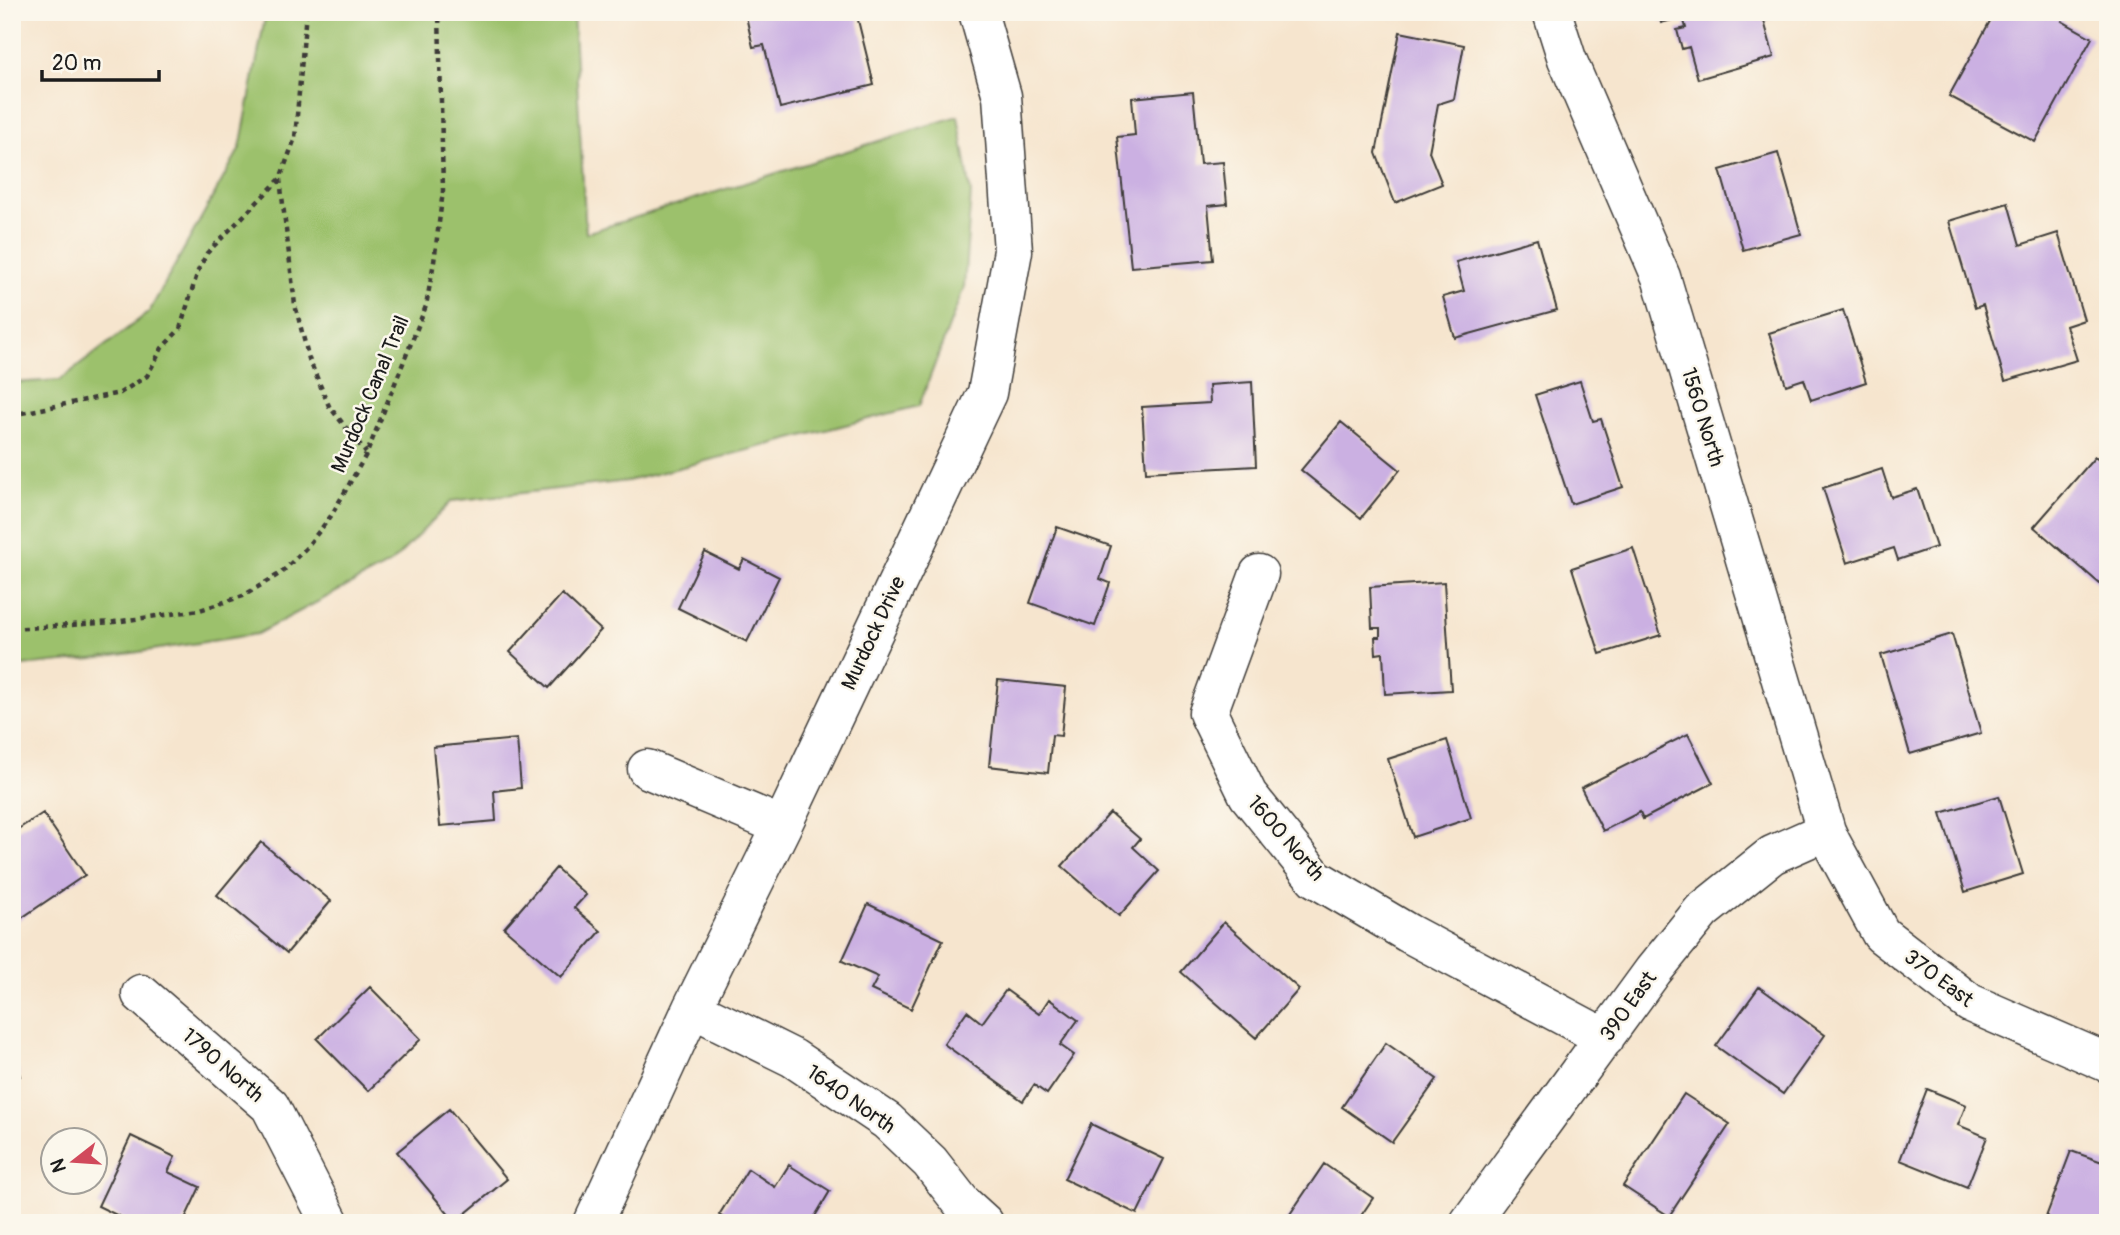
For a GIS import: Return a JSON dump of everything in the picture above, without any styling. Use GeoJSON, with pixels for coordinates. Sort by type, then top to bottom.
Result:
{"type":"FeatureCollection","features":[{"type":"Feature","properties":{"kind":"street","name":"Murdock Drive"},"geometry":{"type":"LineString","coordinates":[[593,1223],[692,1008],[782,826],[987,393],[1013,251],[1002,96],[978,12]]}},
{"type":"Feature","properties":{"kind":"street","name":"1560 North"},"geometry":{"type":"LineString","coordinates":[[1552,12],[1567,59],[1661,277],[1826,831]]}},
{"type":"Feature","properties":{"kind":"street","name":"1600 North"},"geometry":{"type":"LineString","coordinates":[[1259,575],[1208,713],[1248,795],[1315,878],[1408,933],[1605,1038]]}},
{"type":"Feature","properties":{"kind":"street"},"geometry":{"type":"LineString","coordinates":[[647,769],[782,826]]}},
{"type":"Feature","properties":{"kind":"street","name":"390 East"},"geometry":{"type":"LineString","coordinates":[[1469,1223],[1653,971],[1702,911],[1772,855],[1826,831]]}},
{"type":"Feature","properties":{"kind":"street","name":"370 East"},"geometry":{"type":"LineString","coordinates":[[1826,831],[1881,934],[1970,1003],[2108,1063]]}},
{"type":"Feature","properties":{"kind":"street","name":"1790 North"},"geometry":{"type":"LineString","coordinates":[[141,994],[270,1106],[330,1223]]}},
{"type":"Feature","properties":{"kind":"street","name":"1640 North"},"geometry":{"type":"LineString","coordinates":[[692,1008],[793,1058],[887,1121],[930,1162],[962,1203],[984,1223]]}},
{"type":"Feature","properties":{"kind":"path"},"geometry":{"type":"LineString","coordinates":[[12,415],[120,393],[147,376],[162,348],[180,329],[198,271],[207,253],[280,178],[295,138],[306,12]]}},
{"type":"Feature","properties":{"kind":"path","name":"Murdock Canal Trail"},"geometry":{"type":"LineString","coordinates":[[12,629],[114,622],[200,610],[243,596],[281,573],[306,548],[331,516],[367,453],[426,306],[443,191],[439,12]]}},
{"type":"Feature","properties":{"kind":"path"},"geometry":{"type":"LineString","coordinates":[[280,178],[295,305],[309,359],[329,406],[367,453]]}},
{"type":"Feature","properties":{"kind":"green space"},"geometry":{"type":"Polygon","coordinates":[[[266,12],[573,12],[586,233],[958,116],[971,193],[964,287],[919,406],[628,481],[452,501],[391,563],[257,634],[93,659],[12,667],[12,383],[60,380],[149,312],[240,148],[266,12]]]}},
{"type":"Feature","properties":{"kind":"building"},"geometry":{"type":"Polygon","coordinates":[[[745,12],[856,12],[874,85],[780,108],[764,45],[753,47],[745,12]]]}},
{"type":"Feature","properties":{"kind":"building"},"geometry":{"type":"Polygon","coordinates":[[[1658,12],[1783,12],[1784,15],[1764,21],[1774,57],[1698,79],[1689,47],[1682,49],[1677,30],[1686,28],[1683,17],[1661,23],[1658,12]]]}},
{"type":"Feature","properties":{"kind":"building"},"geometry":{"type":"Polygon","coordinates":[[[1995,12],[2067,12],[2062,21],[2092,38],[2035,142],[1949,96],[1995,12]]]}},
{"type":"Feature","properties":{"kind":"building"},"geometry":{"type":"Polygon","coordinates":[[[1400,32],[1464,45],[1454,99],[1438,104],[1429,152],[1442,184],[1395,203],[1376,153],[1400,32]]]}},
{"type":"Feature","properties":{"kind":"building"},"geometry":{"type":"Polygon","coordinates":[[[1193,92],[1200,164],[1223,162],[1227,204],[1208,206],[1213,260],[1131,267],[1117,137],[1135,135],[1132,98],[1193,92]]]}},
{"type":"Feature","properties":{"kind":"building"},"geometry":{"type":"Polygon","coordinates":[[[1778,153],[1801,234],[1743,250],[1720,170],[1778,153]]]}},
{"type":"Feature","properties":{"kind":"building"},"geometry":{"type":"Polygon","coordinates":[[[2008,203],[2020,245],[2058,233],[2084,320],[2066,326],[2077,360],[2005,381],[1983,305],[1975,308],[1949,221],[2008,203]]]}},
{"type":"Feature","properties":{"kind":"building"},"geometry":{"type":"Polygon","coordinates":[[[1537,239],[1557,310],[1455,338],[1443,297],[1464,291],[1456,262],[1537,239]]]}},
{"type":"Feature","properties":{"kind":"building"},"geometry":{"type":"Polygon","coordinates":[[[1843,310],[1866,382],[1811,400],[1804,379],[1786,385],[1769,333],[1843,310]]]}},
{"type":"Feature","properties":{"kind":"building"},"geometry":{"type":"Polygon","coordinates":[[[1580,381],[1593,421],[1601,419],[1623,487],[1571,504],[1535,395],[1580,381]]]}},
{"type":"Feature","properties":{"kind":"building"},"geometry":{"type":"Polygon","coordinates":[[[1252,382],[1256,466],[1146,472],[1142,407],[1210,403],[1209,385],[1252,382]]]}},
{"type":"Feature","properties":{"kind":"building"},"geometry":{"type":"Polygon","coordinates":[[[1341,422],[1400,470],[1361,518],[1301,470],[1341,422]]]}},
{"type":"Feature","properties":{"kind":"building"},"geometry":{"type":"Polygon","coordinates":[[[2095,457],[2108,468],[2108,591],[2034,527],[2095,457]]]}},
{"type":"Feature","properties":{"kind":"building"},"geometry":{"type":"Polygon","coordinates":[[[1882,469],[1891,497],[1917,489],[1936,547],[1898,560],[1894,548],[1847,563],[1823,488],[1882,469]]]}},
{"type":"Feature","properties":{"kind":"building"},"geometry":{"type":"Polygon","coordinates":[[[1057,527],[1111,546],[1100,579],[1110,583],[1095,626],[1030,603],[1057,527]]]}},
{"type":"Feature","properties":{"kind":"building"},"geometry":{"type":"Polygon","coordinates":[[[1633,548],[1661,635],[1600,654],[1572,568],[1633,548]]]}},
{"type":"Feature","properties":{"kind":"building"},"geometry":{"type":"Polygon","coordinates":[[[705,552],[739,569],[744,559],[779,577],[747,642],[678,608],[705,552]]]}},
{"type":"Feature","properties":{"kind":"building"},"geometry":{"type":"Polygon","coordinates":[[[1444,582],[1451,690],[1385,694],[1383,653],[1376,654],[1375,637],[1380,637],[1380,628],[1372,628],[1370,587],[1444,582]]]}},
{"type":"Feature","properties":{"kind":"building"},"geometry":{"type":"Polygon","coordinates":[[[562,594],[601,630],[549,688],[510,652],[562,594]]]}},
{"type":"Feature","properties":{"kind":"building"},"geometry":{"type":"Polygon","coordinates":[[[1952,634],[1981,733],[1910,754],[1881,655],[1952,634]]]}},
{"type":"Feature","properties":{"kind":"building"},"geometry":{"type":"Polygon","coordinates":[[[998,680],[1066,687],[1061,736],[1052,735],[1048,773],[989,766],[998,680]]]}},
{"type":"Feature","properties":{"kind":"building"},"geometry":{"type":"Polygon","coordinates":[[[1688,734],[1713,783],[1643,819],[1640,812],[1603,831],[1581,788],[1688,734]]]}},
{"type":"Feature","properties":{"kind":"building"},"geometry":{"type":"Polygon","coordinates":[[[517,739],[521,788],[494,791],[496,821],[440,826],[433,747],[517,739]]]}},
{"type":"Feature","properties":{"kind":"building"},"geometry":{"type":"Polygon","coordinates":[[[1447,740],[1471,818],[1413,837],[1388,759],[1447,740]]]}},
{"type":"Feature","properties":{"kind":"building"},"geometry":{"type":"Polygon","coordinates":[[[1999,796],[2023,874],[1965,892],[1941,813],[1999,796]]]}},
{"type":"Feature","properties":{"kind":"building"},"geometry":{"type":"Polygon","coordinates":[[[43,813],[85,875],[17,921],[12,913],[12,833],[43,813]]]}},
{"type":"Feature","properties":{"kind":"building"},"geometry":{"type":"Polygon","coordinates":[[[1110,813],[1140,839],[1133,847],[1159,871],[1119,916],[1062,866],[1110,813]]]}},
{"type":"Feature","properties":{"kind":"building"},"geometry":{"type":"Polygon","coordinates":[[[261,842],[331,901],[287,953],[217,895],[261,842]]]}},
{"type":"Feature","properties":{"kind":"building"},"geometry":{"type":"Polygon","coordinates":[[[556,868],[586,895],[574,908],[601,931],[561,977],[504,928],[556,868]]]}},
{"type":"Feature","properties":{"kind":"building"},"geometry":{"type":"Polygon","coordinates":[[[868,904],[943,940],[911,1009],[871,990],[878,977],[842,961],[868,904]]]}},
{"type":"Feature","properties":{"kind":"building"},"geometry":{"type":"Polygon","coordinates":[[[1224,922],[1299,989],[1256,1038],[1181,972],[1224,922]]]}},
{"type":"Feature","properties":{"kind":"building"},"geometry":{"type":"Polygon","coordinates":[[[370,987],[421,1039],[368,1091],[317,1039],[370,987]]]}},
{"type":"Feature","properties":{"kind":"building"},"geometry":{"type":"Polygon","coordinates":[[[1759,987],[1825,1035],[1783,1094],[1716,1046],[1759,987]]]}},
{"type":"Feature","properties":{"kind":"building"},"geometry":{"type":"Polygon","coordinates":[[[1006,990],[1039,1014],[1049,999],[1078,1020],[1060,1045],[1074,1055],[1047,1094],[1034,1085],[1023,1101],[944,1044],[967,1011],[982,1023],[1006,990]]]}},
{"type":"Feature","properties":{"kind":"building"},"geometry":{"type":"Polygon","coordinates":[[[1386,1043],[1437,1079],[1392,1142],[1342,1107],[1386,1043]]]}},
{"type":"Feature","properties":{"kind":"building"},"geometry":{"type":"Polygon","coordinates":[[[12,1050],[20,1076],[12,1078],[12,1050]]]}},
{"type":"Feature","properties":{"kind":"building"},"geometry":{"type":"Polygon","coordinates":[[[1927,1089],[1966,1105],[1958,1125],[1987,1137],[1967,1187],[1900,1160],[1927,1089]]]}},
{"type":"Feature","properties":{"kind":"building"},"geometry":{"type":"Polygon","coordinates":[[[1684,1094],[1730,1124],[1669,1216],[1623,1186],[1684,1094]]]}},
{"type":"Feature","properties":{"kind":"building"},"geometry":{"type":"Polygon","coordinates":[[[449,1109],[507,1179],[455,1222],[397,1152],[449,1109]]]}},
{"type":"Feature","properties":{"kind":"building"},"geometry":{"type":"Polygon","coordinates":[[[1091,1124],[1164,1159],[1137,1214],[1064,1179],[1091,1124]]]}},
{"type":"Feature","properties":{"kind":"building"},"geometry":{"type":"Polygon","coordinates":[[[131,1136],[175,1157],[168,1172],[200,1187],[183,1223],[133,1223],[98,1206],[103,1196],[108,1196],[108,1185],[131,1136]]]}},
{"type":"Feature","properties":{"kind":"building"},"geometry":{"type":"Polygon","coordinates":[[[2071,1151],[2108,1164],[2108,1223],[2061,1223],[2046,1217],[2071,1151]]]}},
{"type":"Feature","properties":{"kind":"building"},"geometry":{"type":"Polygon","coordinates":[[[1324,1164],[1373,1198],[1356,1223],[1284,1223],[1324,1164]]]}},
{"type":"Feature","properties":{"kind":"building"},"geometry":{"type":"Polygon","coordinates":[[[789,1165],[830,1191],[811,1223],[732,1223],[719,1215],[748,1169],[775,1187],[789,1165]]]}}]}
